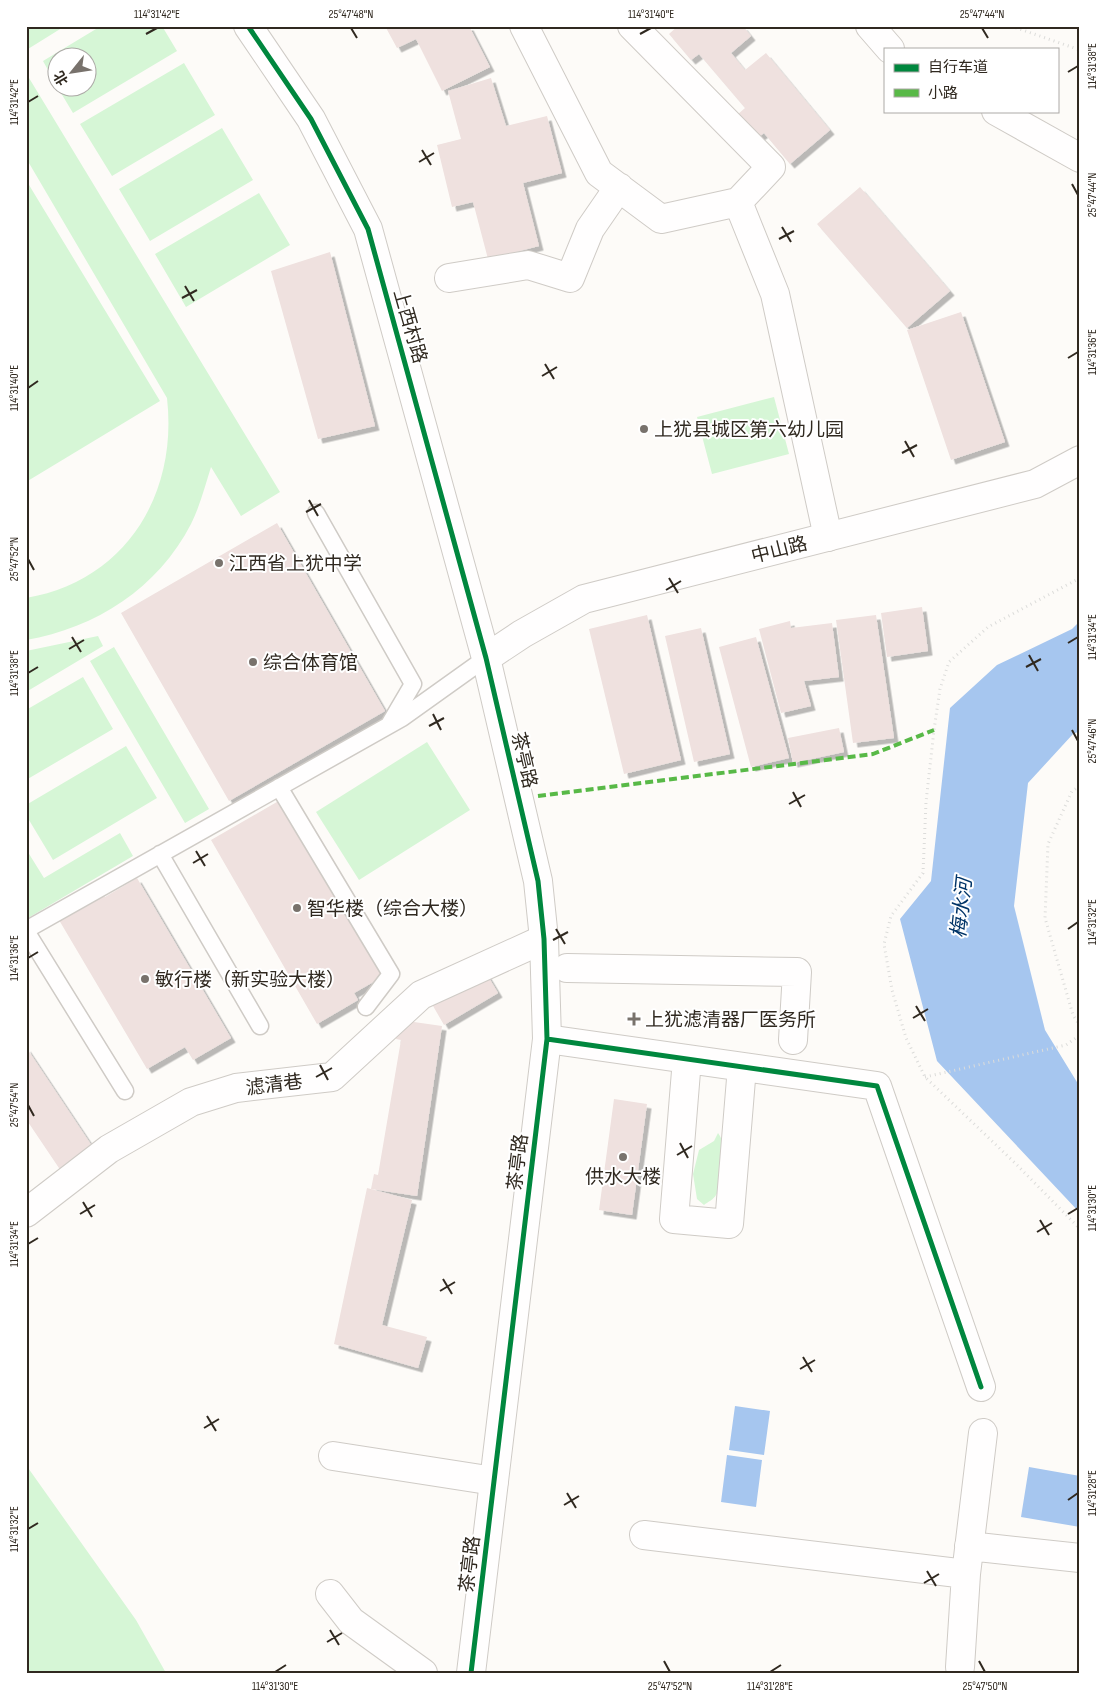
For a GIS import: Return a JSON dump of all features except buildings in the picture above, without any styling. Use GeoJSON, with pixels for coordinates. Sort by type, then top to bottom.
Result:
{"type":"FeatureCollection","features":[{"type":"Feature","properties":{"kind":"street","name":"上西村路"},"geometry":{"type":"LineString","coordinates":[[248,26],[311,119],[368,229],[486,658]]}},
{"type":"Feature","properties":{"kind":"street"},"geometry":{"type":"LineString","coordinates":[[524,26],[599,173],[662,219],[738,202],[771,167],[632,26]]}},
{"type":"Feature","properties":{"kind":"street"},"geometry":{"type":"LineString","coordinates":[[870,26],[889,48]]}},
{"type":"Feature","properties":{"kind":"street"},"geometry":{"type":"LineString","coordinates":[[998,112],[1080,158]]}},
{"type":"Feature","properties":{"kind":"street"},"geometry":{"type":"LineString","coordinates":[[449,278],[528,265],[570,278],[590,229],[619,187]]}},
{"type":"Feature","properties":{"kind":"street"},"geometry":{"type":"LineString","coordinates":[[738,202],[774,294],[828,537]]}},
{"type":"Feature","properties":{"kind":"street","name":"中山路"},"geometry":{"type":"LineString","coordinates":[[486,658],[522,634],[584,599],[1035,484],[1080,460]]}},
{"type":"Feature","properties":{"kind":"street","name":"茶亭路"},"geometry":{"type":"LineString","coordinates":[[471,1673],[547,1039],[544,939],[538,881],[486,658]]}},
{"type":"Feature","properties":{"kind":"street","name":"滤清巷"},"geometry":{"type":"LineString","coordinates":[[26,1213],[109,1149],[191,1102],[236,1088],[332,1077],[421,995],[544,939]]}},
{"type":"Feature","properties":{"kind":"street"},"geometry":{"type":"LineString","coordinates":[[568,968],[797,972],[793,1040]]}},
{"type":"Feature","properties":{"kind":"street"},"geometry":{"type":"LineString","coordinates":[[547,1039],[877,1086],[980,1387]]}},
{"type":"Feature","properties":{"kind":"street"},"geometry":{"type":"LineString","coordinates":[[687,1059],[674,1219],[729,1224],[742,1067]]}},
{"type":"Feature","properties":{"kind":"street"},"geometry":{"type":"LineString","coordinates":[[960,1667],[966,1574],[983,1433]]}},
{"type":"Feature","properties":{"kind":"street"},"geometry":{"type":"LineString","coordinates":[[333,1456],[494,1481]]}},
{"type":"Feature","properties":{"kind":"street"},"geometry":{"type":"LineString","coordinates":[[644,1534],[966,1574]]}},
{"type":"Feature","properties":{"kind":"street"},"geometry":{"type":"LineString","coordinates":[[969,1546],[1080,1558]]}},
{"type":"Feature","properties":{"kind":"street"},"geometry":{"type":"LineString","coordinates":[[330,1594],[351,1621],[423,1673]]}},
{"type":"Feature","properties":{"kind":"lane"},"geometry":{"type":"LineString","coordinates":[[316,513],[413,684],[389,725]]}},
{"type":"Feature","properties":{"kind":"lane"},"geometry":{"type":"LineString","coordinates":[[125,1091],[26,930],[389,725],[486,658]]}},
{"type":"Feature","properties":{"kind":"lane"},"geometry":{"type":"LineString","coordinates":[[279,787],[391,974],[366,1007]]}},
{"type":"Feature","properties":{"kind":"lane"},"geometry":{"type":"LineString","coordinates":[[160,854],[260,1026]]}},
{"type":"Feature","properties":{"kind":"path"},"geometry":{"type":"LineString","coordinates":[[1011,26],[1080,50]]}},
{"type":"Feature","properties":{"kind":"path"},"geometry":{"type":"LineString","coordinates":[[1080,578],[988,627],[949,662],[940,689],[926,802],[923,873],[891,916],[884,944],[892,990],[906,1038],[925,1077],[1016,1164],[1080,1229]]}},
{"type":"Feature","properties":{"kind":"path"},"geometry":{"type":"LineString","coordinates":[[1080,786],[1072,791],[1048,844],[1045,918],[1073,1015],[1080,1026]]}},
{"type":"Feature","properties":{"kind":"path"},"geometry":{"type":"LineString","coordinates":[[925,1077],[1066,1045],[1080,1035]]}},
{"type":"Feature","properties":{"kind":"green space"},"geometry":{"type":"Polygon","coordinates":[[[26,26],[65,26],[28,49],[26,26]]]}},
{"type":"Feature","properties":{"kind":"green space"},"geometry":{"type":"Polygon","coordinates":[[[101,26],[162,26],[177,51],[73,113],[64,98],[98,98],[98,48],[65,48],[101,26]]]}},
{"type":"Feature","properties":{"kind":"green space"},"geometry":{"type":"Polygon","coordinates":[[[48,58],[48,70],[43,61],[48,58]]]}},
{"type":"Feature","properties":{"kind":"green space"},"geometry":{"type":"Polygon","coordinates":[[[184,63],[215,115],[112,176],[80,124],[184,63]]]}},
{"type":"Feature","properties":{"kind":"green space"},"geometry":{"type":"Polygon","coordinates":[[[26,73],[280,492],[241,516],[211,467],[200,503],[191,524],[177,547],[143,586],[100,615],[77,626],[26,640],[26,598],[61,588],[92,573],[117,553],[138,528],[154,499],[164,467],[168,433],[167,398],[26,158],[26,73]]]}},
{"type":"Feature","properties":{"kind":"green space"},"geometry":{"type":"Polygon","coordinates":[[[222,128],[253,180],[150,241],[119,189],[222,128]]]}},
{"type":"Feature","properties":{"kind":"green space"},"geometry":{"type":"Polygon","coordinates":[[[26,180],[160,401],[26,482],[26,180]]]}},
{"type":"Feature","properties":{"kind":"green space"},"geometry":{"type":"Polygon","coordinates":[[[259,193],[290,245],[186,307],[155,254],[259,193]]]}},
{"type":"Feature","properties":{"kind":"green space"},"geometry":{"type":"Polygon","coordinates":[[[774,397],[789,454],[712,474],[697,417],[774,397]]]}},
{"type":"Feature","properties":{"kind":"green space"},"geometry":{"type":"Polygon","coordinates":[[[98,636],[103,646],[26,692],[26,651],[98,636]]]}},
{"type":"Feature","properties":{"kind":"green space"},"geometry":{"type":"Polygon","coordinates":[[[114,647],[209,809],[185,823],[90,661],[114,647]]]}},
{"type":"Feature","properties":{"kind":"green space"},"geometry":{"type":"Polygon","coordinates":[[[83,677],[113,729],[26,780],[26,710],[83,677]]]}},
{"type":"Feature","properties":{"kind":"green space"},"geometry":{"type":"Polygon","coordinates":[[[427,742],[470,810],[359,880],[316,812],[427,742]]]}},
{"type":"Feature","properties":{"kind":"green space"},"geometry":{"type":"Polygon","coordinates":[[[126,746],[157,798],[53,860],[26,815],[26,805],[126,746]]]}},
{"type":"Feature","properties":{"kind":"green space"},"geometry":{"type":"Polygon","coordinates":[[[120,833],[133,856],[28,918],[26,849],[44,878],[120,833]]]}},
{"type":"Feature","properties":{"kind":"green space"},"geometry":{"type":"Polygon","coordinates":[[[718,1133],[724,1147],[724,1173],[716,1195],[704,1205],[697,1199],[693,1174],[699,1150],[714,1141],[718,1133]]]}},
{"type":"Feature","properties":{"kind":"green space"},"geometry":{"type":"Polygon","coordinates":[[[26,1465],[136,1620],[166,1673],[26,1673],[26,1465]]]}},
{"type":"Feature","properties":{"kind":"water","name":"梅水河"},"geometry":{"type":"Polygon","coordinates":[[[1080,621],[1080,731],[1073,734],[1028,783],[1014,906],[1045,1030],[1080,1087],[1080,1213],[937,1061],[900,919],[931,881],[950,708],[997,665],[1072,629],[1080,621]]]}},
{"type":"Feature","properties":{"kind":"water"},"geometry":{"type":"Polygon","coordinates":[[[735,1406],[770,1411],[764,1455],[729,1450],[735,1406]]]}},
{"type":"Feature","properties":{"kind":"water"},"geometry":{"type":"Polygon","coordinates":[[[727,1455],[762,1460],[756,1507],[721,1502],[727,1455]]]}},
{"type":"Feature","properties":{"kind":"water"},"geometry":{"type":"Polygon","coordinates":[[[1029,1467],[1080,1476],[1080,1527],[1021,1517],[1029,1467]]]}},
{"type":"Feature","properties":{"kind":"marked path"},"geometry":{"type":"LineString","coordinates":[[538,796],[873,754],[934,730]]}},
{"type":"Feature","properties":{"kind":"cycle path"},"geometry":{"type":"LineString","coordinates":[[248,26],[311,119],[368,229],[486,658],[538,881],[544,939],[547,1039],[471,1673]]}},
{"type":"Feature","properties":{"kind":"cycle path"},"geometry":{"type":"LineString","coordinates":[[547,1039],[877,1086],[981,1387]]}},
{"type":"Feature","properties":{"kind":"place","name":"上犹县城区第六幼儿园"},"geometry":{"type":"Point","coordinates":[644,429]}},
{"type":"Feature","properties":{"kind":"place","name":"江西省上犹中学"},"geometry":{"type":"Point","coordinates":[219,563]}},
{"type":"Feature","properties":{"kind":"place","name":"综合体育馆"},"geometry":{"type":"Point","coordinates":[253,662]}},
{"type":"Feature","properties":{"kind":"place","name":"智华楼（综合大楼）"},"geometry":{"type":"Point","coordinates":[297,908]}},
{"type":"Feature","properties":{"kind":"place","name":"敏行楼（新实验大楼）"},"geometry":{"type":"Point","coordinates":[145,979]}},
{"type":"Feature","properties":{"kind":"place","name":"上犹滤清器厂医务所"},"geometry":{"type":"Point","coordinates":[634,1019]}},
{"type":"Feature","properties":{"kind":"place","name":"供水大楼"},"geometry":{"type":"Point","coordinates":[623,1157]}}]}
